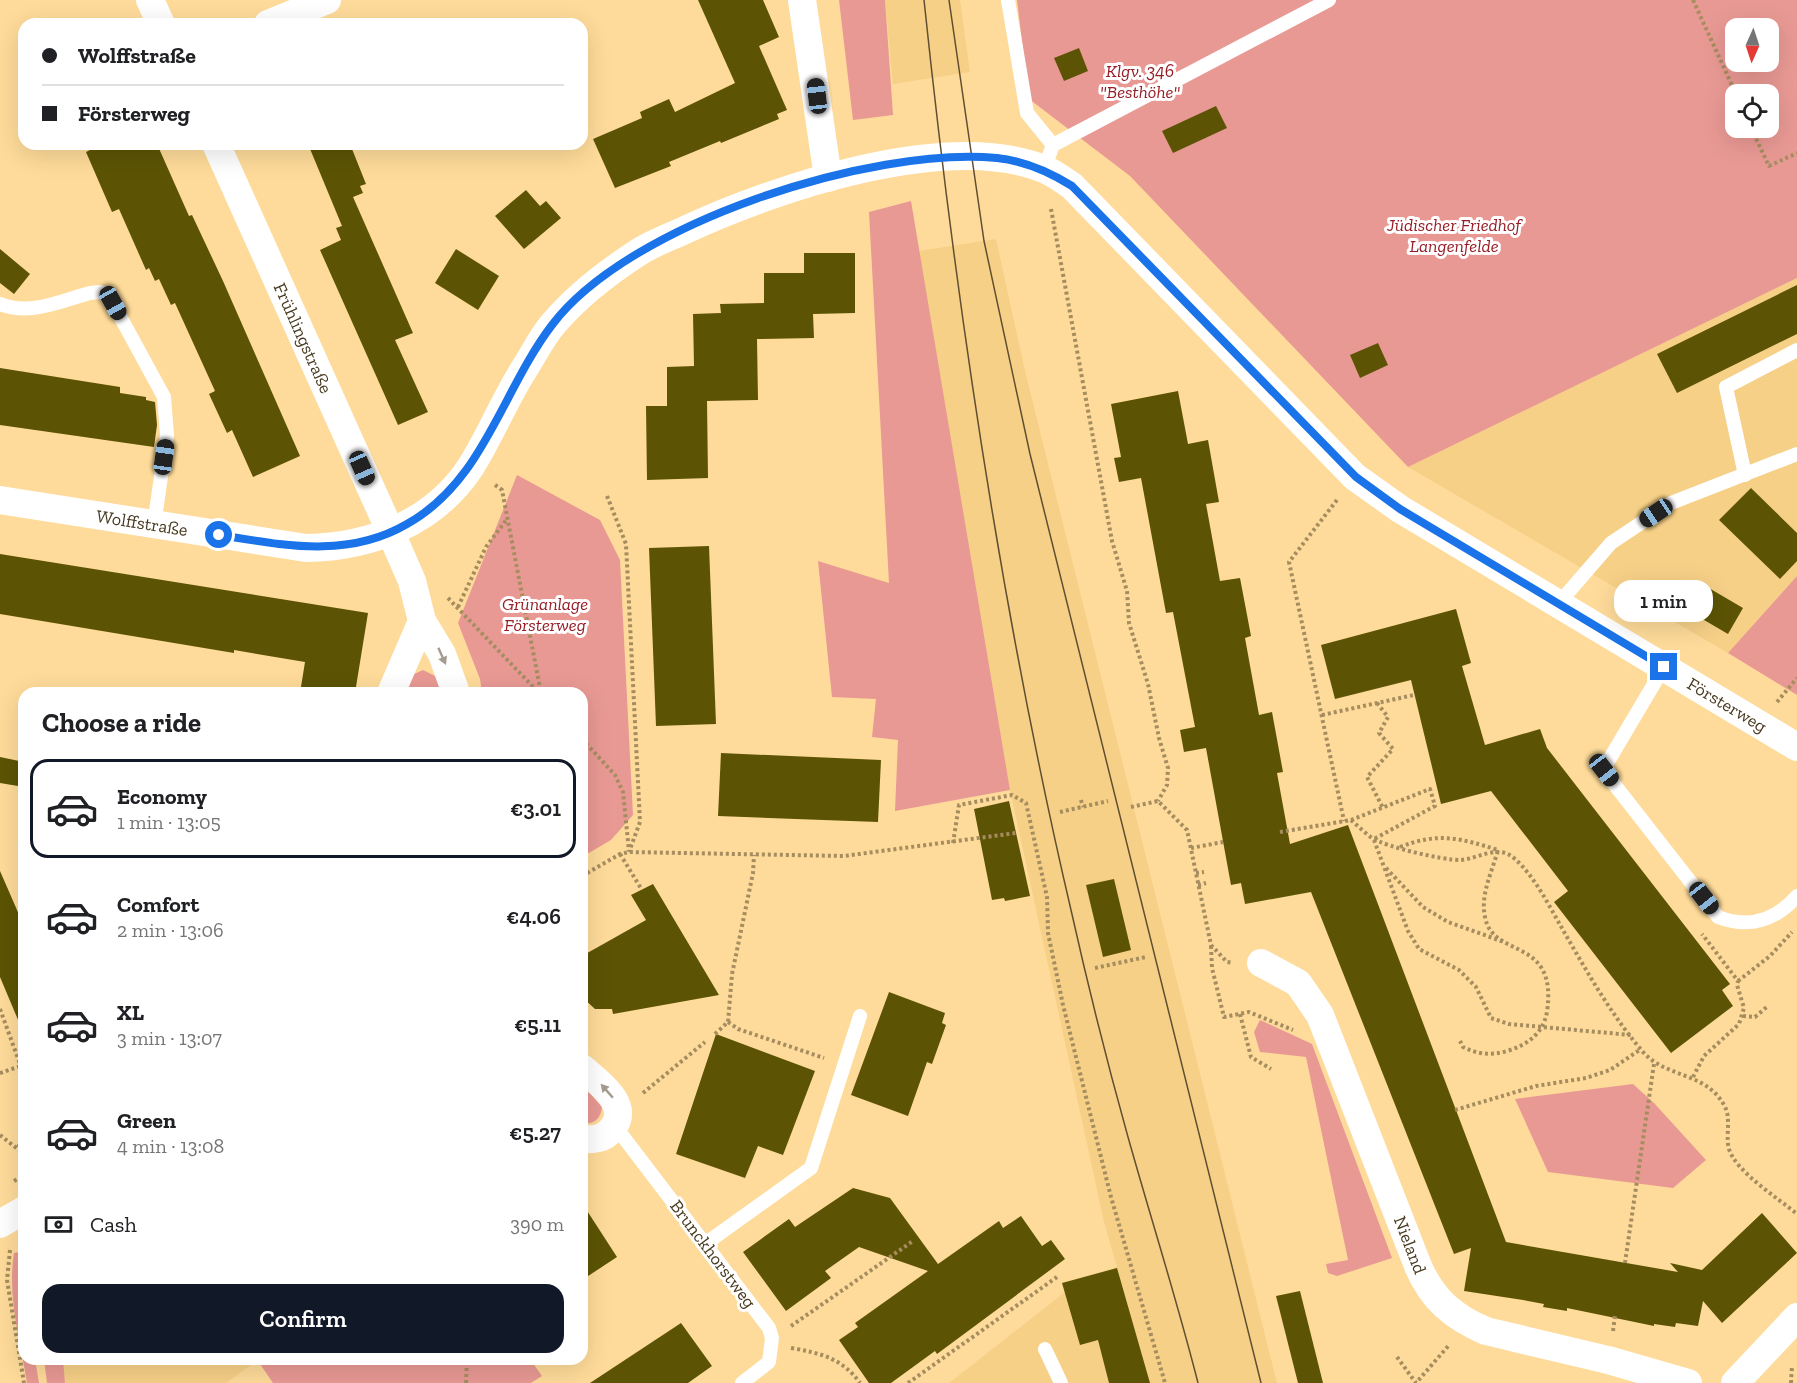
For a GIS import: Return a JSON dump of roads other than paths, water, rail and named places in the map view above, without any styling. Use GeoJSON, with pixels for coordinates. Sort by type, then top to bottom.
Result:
{"type":"FeatureCollection","features":[{"type":"Feature","properties":{"kind":"street"},"geometry":{"type":"LineString","coordinates":[[150,0],[158,18]]}},
{"type":"Feature","properties":{"kind":"street"},"geometry":{"type":"LineString","coordinates":[[283,18],[327,0]]}},
{"type":"Feature","properties":{"kind":"street"},"geometry":{"type":"LineString","coordinates":[[802,0],[828,178]]}},
{"type":"Feature","properties":{"kind":"street","name":"Frühlingstraße"},"geometry":{"type":"LineString","coordinates":[[219,150],[391,533]]}},
{"type":"Feature","properties":{"kind":"street","name":"Försterweg"},"geometry":{"type":"LineString","coordinates":[[391,533],[442,500],[471,466],[516,382],[552,324],[595,282],[641,250],[737,206],[828,178],[946,157],[1048,157],[1072,186],[1106,218],[1356,477],[1400,509],[1797,747]]}},
{"type":"Feature","properties":{"kind":"street","name":"Wolffstraße"},"geometry":{"type":"LineString","coordinates":[[0,500],[306,548],[351,545],[391,533]]}},
{"type":"Feature","properties":{"kind":"street"},"geometry":{"type":"LineString","coordinates":[[391,533],[412,581],[422,621],[442,654],[454,687]]}},
{"type":"Feature","properties":{"kind":"street"},"geometry":{"type":"LineString","coordinates":[[394,687],[422,621]]}},
{"type":"Feature","properties":{"kind":"street","name":"Nieland"},"geometry":{"type":"LineString","coordinates":[[1261,963],[1298,983],[1320,1015],[1426,1285],[1438,1301],[1468,1323],[1486,1331],[1608,1360],[1689,1383]]}},
{"type":"Feature","properties":{"kind":"street"},"geometry":{"type":"LineString","coordinates":[[588,1073],[608,1090],[617,1103],[618,1116],[615,1125],[607,1135],[594,1140],[588,1140]]}},
{"type":"Feature","properties":{"kind":"street"},"geometry":{"type":"LineString","coordinates":[[5,1235],[18,1218]]}},
{"type":"Feature","properties":{"kind":"street"},"geometry":{"type":"LineString","coordinates":[[1735,1383],[1797,1317]]}},
{"type":"Feature","properties":{"kind":"lane"},"geometry":{"type":"LineString","coordinates":[[1008,0],[1027,113],[1048,157],[1329,0]]}},
{"type":"Feature","properties":{"kind":"lane"},"geometry":{"type":"LineString","coordinates":[[0,304],[13,309],[29,309],[90,293],[100,292],[109,296],[164,397],[167,435],[154,525]]}},
{"type":"Feature","properties":{"kind":"lane"},"geometry":{"type":"LineString","coordinates":[[1745,475],[1726,387],[1797,350]]}},
{"type":"Feature","properties":{"kind":"lane"},"geometry":{"type":"LineString","coordinates":[[1559,603],[1611,543],[1671,503],[1797,454]]}},
{"type":"Feature","properties":{"kind":"lane"},"geometry":{"type":"LineString","coordinates":[[1664,667],[1604,770],[1718,917],[1735,923],[1761,922],[1785,910],[1797,896]]}},
{"type":"Feature","properties":{"kind":"lane"},"geometry":{"type":"LineString","coordinates":[[705,1244],[811,1168],[860,1016]]}},
{"type":"Feature","properties":{"kind":"lane","name":"Brunckhorstweg"},"geometry":{"type":"LineString","coordinates":[[615,1125],[769,1328],[772,1342],[769,1362],[742,1383]]}},
{"type":"Feature","properties":{"kind":"lane"},"geometry":{"type":"LineString","coordinates":[[1045,1349],[1061,1383]]}},
{"type":"Feature","properties":{"kind":"tram line"},"geometry":{"type":"LineString","coordinates":[[924,0],[966,343],[983,457],[1023,685],[1046,798],[1098,1024],[1198,1383]]}},
{"type":"Feature","properties":{"kind":"tram line"},"geometry":{"type":"LineString","coordinates":[[949,0],[984,241],[1030,454],[1261,1383]]}},
{"type":"Feature","properties":{"kind":"park label","name":"Klgv. 346 \"Besthöhe\""},"geometry":{"type":"Point","coordinates":[1140,82]}},
{"type":"Feature","properties":{"kind":"park label","name":"Jüdischer Friedhof Langenfelde"},"geometry":{"type":"Point","coordinates":[1454,235]}},
{"type":"Feature","properties":{"kind":"park label","name":"Grünanlage Försterweg"},"geometry":{"type":"Point","coordinates":[545,614]}}]}
